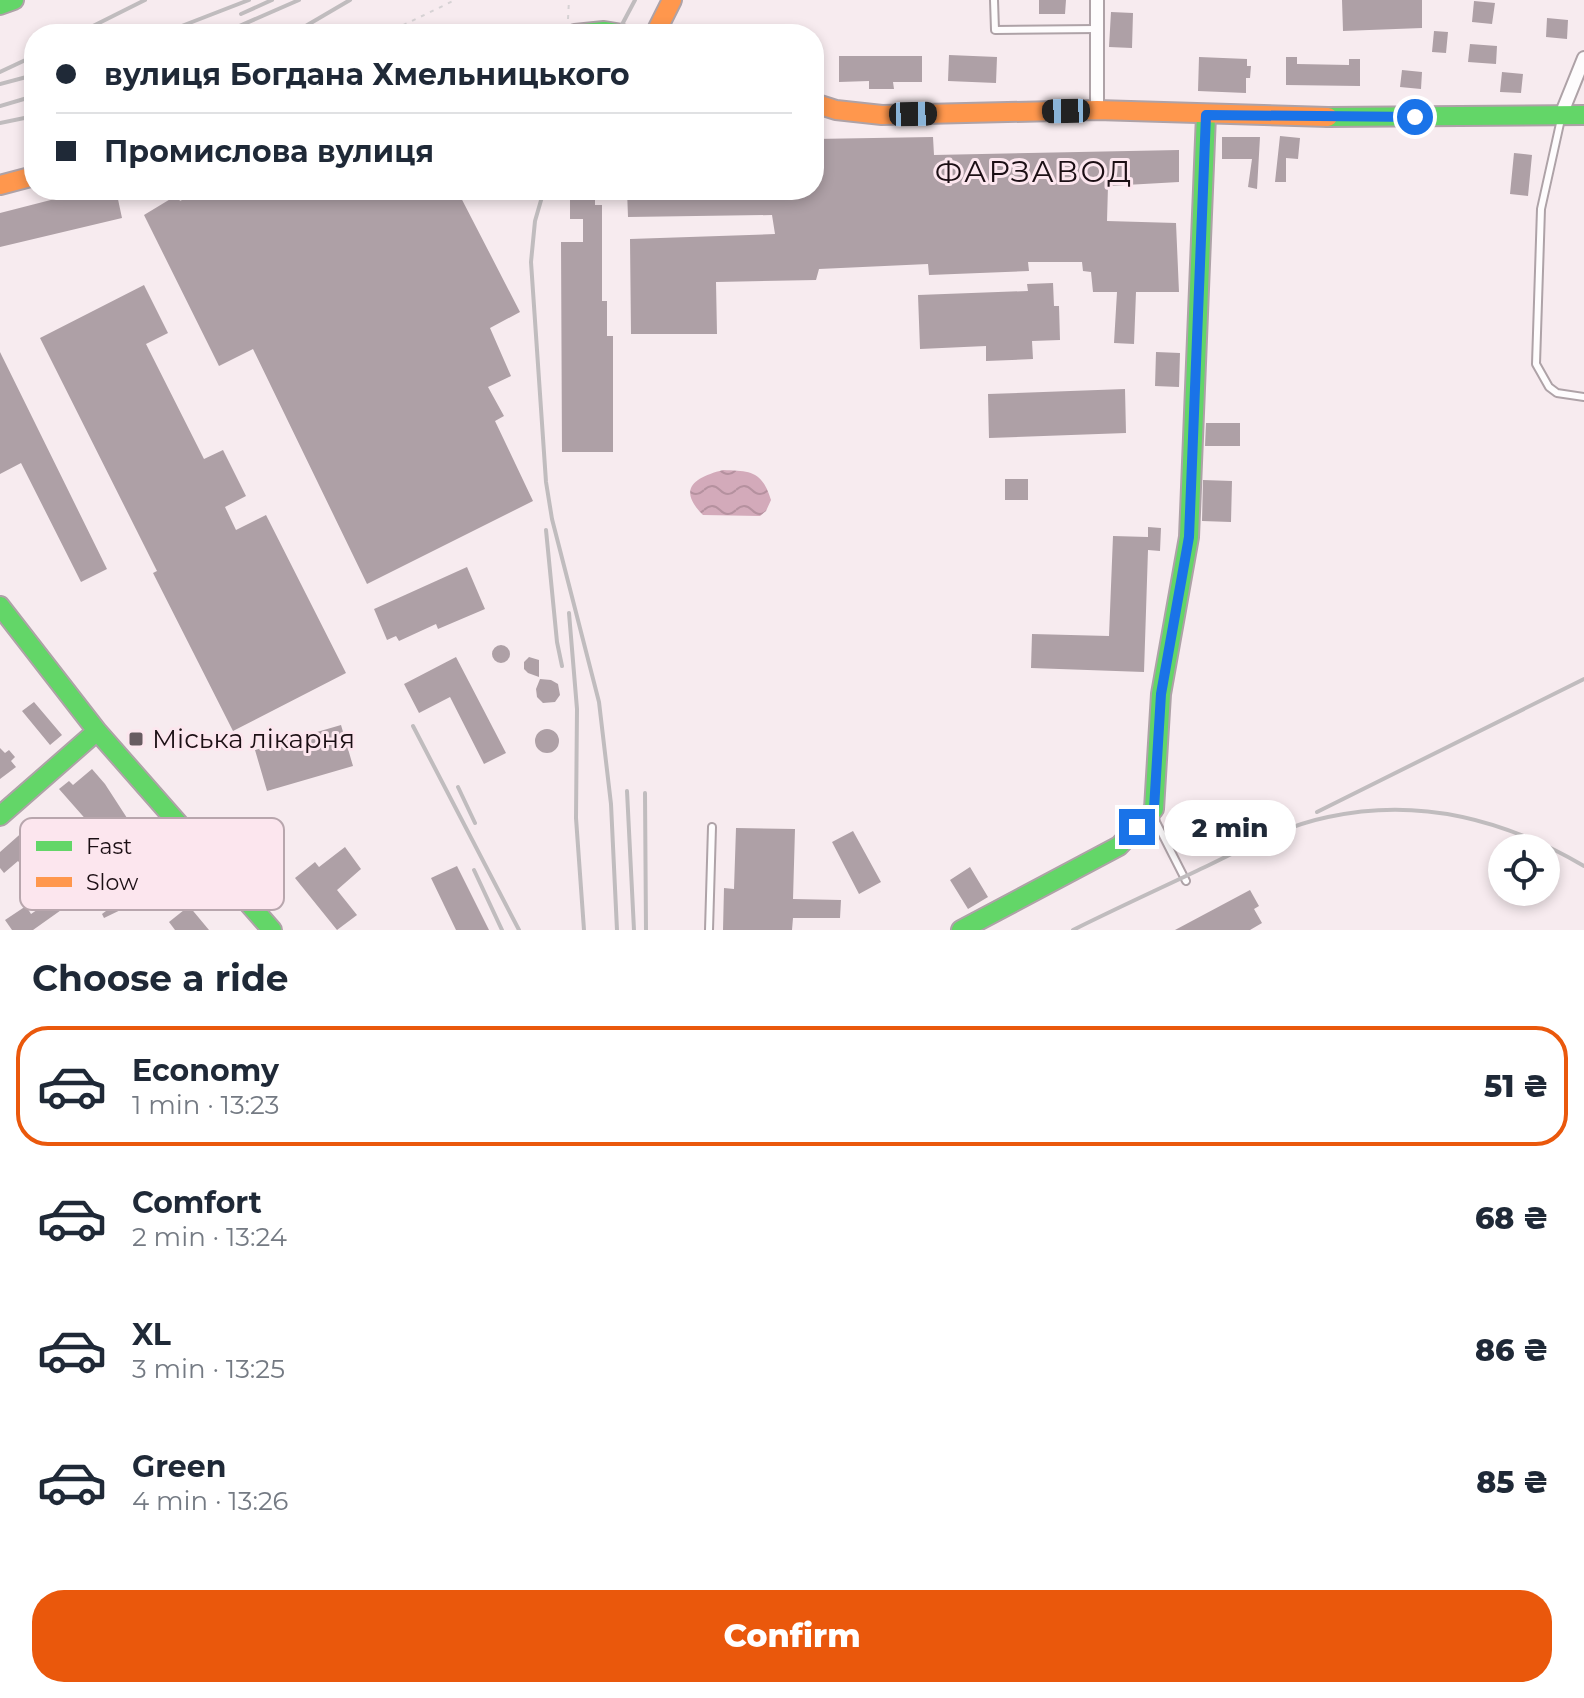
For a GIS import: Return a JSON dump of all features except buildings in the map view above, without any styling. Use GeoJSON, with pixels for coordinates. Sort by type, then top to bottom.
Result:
{"type":"FeatureCollection","features":[{"type":"Feature","properties":{"kind":"main road"},"geometry":{"type":"LineString","coordinates":[[0,5],[14,0]]}},
{"type":"Feature","properties":{"kind":"main road"},"geometry":{"type":"LineString","coordinates":[[660,24],[672,0]]}},
{"type":"Feature","properties":{"kind":"main road"},"geometry":{"type":"LineString","coordinates":[[824,106],[882,115],[1097,110],[1326,117],[1584,115]]}},
{"type":"Feature","properties":{"kind":"main road"},"geometry":{"type":"LineString","coordinates":[[961,930],[1119,846],[1154,809],[1161,694],[1189,537],[1206,115]]}},
{"type":"Feature","properties":{"kind":"main road"},"geometry":{"type":"LineString","coordinates":[[0,185],[24,179]]}},
{"type":"Feature","properties":{"kind":"main road"},"geometry":{"type":"LineString","coordinates":[[0,606],[97,731],[174,818]]}},
{"type":"Feature","properties":{"kind":"main road"},"geometry":{"type":"LineString","coordinates":[[0,816],[97,731]]}},
{"type":"Feature","properties":{"kind":"main road"},"geometry":{"type":"LineString","coordinates":[[254,910],[272,930]]}},
{"type":"Feature","properties":{"kind":"street"},"geometry":{"type":"LineString","coordinates":[[1097,0],[1097,110]]}},
{"type":"Feature","properties":{"kind":"street"},"geometry":{"type":"LineString","coordinates":[[1561,115],[1584,58]]}},
{"type":"Feature","properties":{"kind":"lane"},"geometry":{"type":"LineString","coordinates":[[994,0],[995,30],[1097,29]]}},
{"type":"Feature","properties":{"kind":"lane"},"geometry":{"type":"LineString","coordinates":[[1561,115],[1541,209],[1536,364],[1549,387],[1557,393],[1584,397]]}},
{"type":"Feature","properties":{"kind":"lane"},"geometry":{"type":"LineString","coordinates":[[1154,809],[1156,822],[1186,881]]}},
{"type":"Feature","properties":{"kind":"lane"},"geometry":{"type":"LineString","coordinates":[[709,930],[712,827]]}},
{"type":"Feature","properties":{"kind":"path"},"geometry":{"type":"LineString","coordinates":[[406,24],[455,0]]}},
{"type":"Feature","properties":{"kind":"path"},"geometry":{"type":"LineString","coordinates":[[569,0],[571,24]]}},
{"type":"Feature","properties":{"kind":"water"},"geometry":{"type":"Polygon","coordinates":[[[723,470],[748,472],[759,478],[771,500],[766,511],[760,516],[703,515],[695,506],[690,491],[698,480],[723,470]]]}},
{"type":"Feature","properties":{"kind":"railway"},"geometry":{"type":"LineString","coordinates":[[97,24],[145,0]]}},
{"type":"Feature","properties":{"kind":"railway"},"geometry":{"type":"LineString","coordinates":[[187,24],[249,0]]}},
{"type":"Feature","properties":{"kind":"railway"},"geometry":{"type":"LineString","coordinates":[[241,14],[272,0]]}},
{"type":"Feature","properties":{"kind":"railway"},"geometry":{"type":"LineString","coordinates":[[244,24],[299,0]]}},
{"type":"Feature","properties":{"kind":"railway"},"geometry":{"type":"LineString","coordinates":[[309,24],[350,0]]}},
{"type":"Feature","properties":{"kind":"railway"},"geometry":{"type":"LineString","coordinates":[[622,24],[635,0]]}},
{"type":"Feature","properties":{"kind":"railway"},"geometry":{"type":"LineString","coordinates":[[0,72],[24,61]]}},
{"type":"Feature","properties":{"kind":"railway"},"geometry":{"type":"LineString","coordinates":[[0,84],[24,78]]}},
{"type":"Feature","properties":{"kind":"railway"},"geometry":{"type":"LineString","coordinates":[[0,106],[24,99]]}},
{"type":"Feature","properties":{"kind":"railway"},"geometry":{"type":"LineString","coordinates":[[0,123],[24,118]]}},
{"type":"Feature","properties":{"kind":"railway"},"geometry":{"type":"LineString","coordinates":[[541,200],[535,221],[531,262],[546,482],[552,519],[599,702],[611,804],[617,930]]}},
{"type":"Feature","properties":{"kind":"railway"},"geometry":{"type":"LineString","coordinates":[[546,530],[562,666]]}},
{"type":"Feature","properties":{"kind":"railway"},"geometry":{"type":"LineString","coordinates":[[569,613],[577,709],[576,818],[584,930]]}},
{"type":"Feature","properties":{"kind":"railway"},"geometry":{"type":"LineString","coordinates":[[1317,812],[1584,679]]}},
{"type":"Feature","properties":{"kind":"railway"},"geometry":{"type":"LineString","coordinates":[[413,726],[519,930]]}},
{"type":"Feature","properties":{"kind":"railway"},"geometry":{"type":"LineString","coordinates":[[458,787],[475,823]]}},
{"type":"Feature","properties":{"kind":"railway"},"geometry":{"type":"LineString","coordinates":[[627,791],[634,930]]}},
{"type":"Feature","properties":{"kind":"railway"},"geometry":{"type":"LineString","coordinates":[[645,793],[646,930]]}},
{"type":"Feature","properties":{"kind":"railway"},"geometry":{"type":"LineString","coordinates":[[1073,930],[1280,832],[1312,821],[1362,811],[1395,810],[1461,817],[1524,836],[1584,866]]}},
{"type":"Feature","properties":{"kind":"railway"},"geometry":{"type":"LineString","coordinates":[[474,870],[502,930]]}},
{"type":"Feature","properties":{"kind":"traffic: fast"},"geometry":{"type":"LineString","coordinates":[[0,5],[14,0]]}},
{"type":"Feature","properties":{"kind":"traffic: fast"},"geometry":{"type":"LineString","coordinates":[[961,930],[1119,846],[1154,809],[1161,694],[1189,537],[1206,115]]}},
{"type":"Feature","properties":{"kind":"traffic: fast"},"geometry":{"type":"LineString","coordinates":[[1328,117],[1584,115]]}},
{"type":"Feature","properties":{"kind":"traffic: fast"},"geometry":{"type":"LineString","coordinates":[[0,606],[97,731],[174,818]]}},
{"type":"Feature","properties":{"kind":"traffic: fast"},"geometry":{"type":"LineString","coordinates":[[0,816],[97,731]]}},
{"type":"Feature","properties":{"kind":"traffic: fast"},"geometry":{"type":"LineString","coordinates":[[254,910],[272,930]]}},
{"type":"Feature","properties":{"kind":"traffic: slow"},"geometry":{"type":"LineString","coordinates":[[660,24],[672,0]]}},
{"type":"Feature","properties":{"kind":"traffic: slow"},"geometry":{"type":"LineString","coordinates":[[824,106],[882,115],[1097,110],[1328,117]]}},
{"type":"Feature","properties":{"kind":"traffic: slow"},"geometry":{"type":"LineString","coordinates":[[0,185],[24,179]]}},
{"type":"Feature","properties":{"kind":"place","name":"Міська лікарня"},"geometry":{"type":"Point","coordinates":[136,739]}},
{"type":"Feature","properties":{"kind":"district","name":"ФАРЗАВОД"},"geometry":{"type":"Point","coordinates":[1034,172]}},
{"type":"Feature","properties":{"kind":"route"},"geometry":{"type":"LineString","coordinates":[[1137,827],[1154,809],[1161,694],[1189,537],[1206,115],[1415,117]]}}]}
